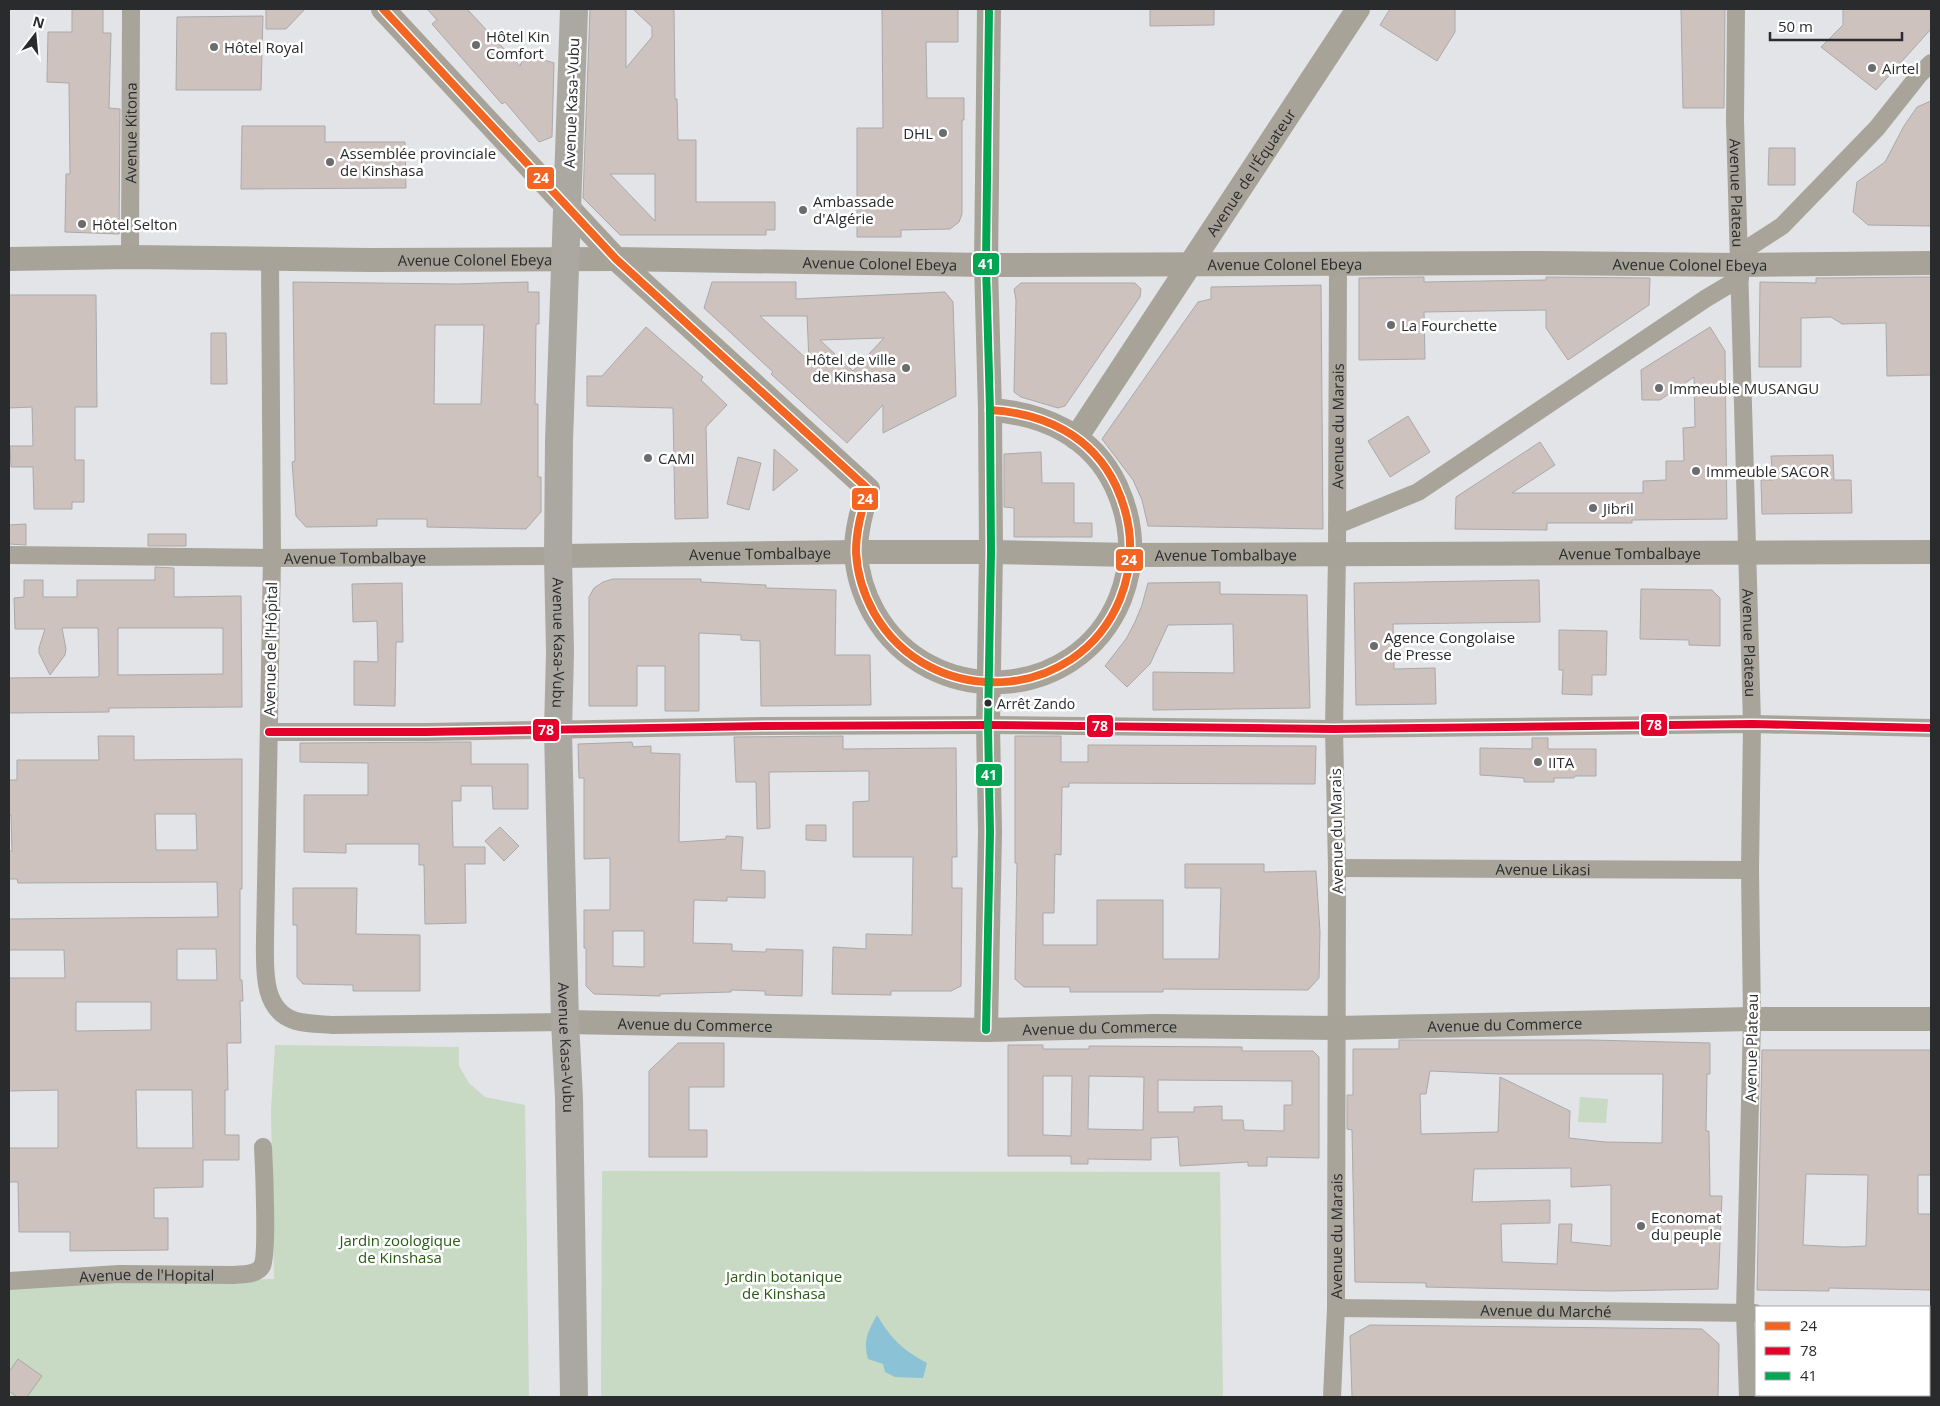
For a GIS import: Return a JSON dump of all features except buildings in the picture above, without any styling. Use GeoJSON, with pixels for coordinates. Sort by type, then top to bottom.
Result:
{"type":"FeatureCollection","features":[{"type":"Feature","properties":{"kind":"main road","name":"Avenue Kasa-Vubu"},"geometry":{"type":"LineString","coordinates":[[574,9],[559,441],[558,556],[560,652],[558,731],[565,1022],[569,1098],[574,1397]]}},
{"type":"Feature","properties":{"kind":"street","name":"Avenue Kitona"},"geometry":{"type":"LineString","coordinates":[[130,257],[131,9]]}},
{"type":"Feature","properties":{"kind":"street"},"geometry":{"type":"LineString","coordinates":[[383,9],[616,259],[868,489],[858,520],[856,552],[860,577],[868,602],[880,624],[897,644],[917,660],[939,672],[964,680],[989,683],[1019,681],[1048,672],[1080,652],[1097,637],[1114,613],[1126,585],[1131,555],[1130,528],[1123,502],[1112,478],[1096,456],[1076,438],[1057,425],[1036,416],[1013,411],[990,410]]}},
{"type":"Feature","properties":{"kind":"street"},"geometry":{"type":"LineString","coordinates":[[986,1030],[990,832],[988,725],[991,552],[986,265],[989,9]]}},
{"type":"Feature","properties":{"kind":"street","name":"Avenue de l'Équateur"},"geometry":{"type":"LineString","coordinates":[[1076,438],[1358,9]]}},
{"type":"Feature","properties":{"kind":"street","name":"Avenue Plateau"},"geometry":{"type":"LineString","coordinates":[[1736,9],[1735,121],[1752,724],[1750,870],[1752,1020],[1751,1313],[1748,1397]]}},
{"type":"Feature","properties":{"kind":"street"},"geometry":{"type":"LineString","coordinates":[[1337,525],[1418,492],[1697,304],[1782,226],[1877,128],[1927,71]]}},
{"type":"Feature","properties":{"kind":"street","name":"Avenue Colonel Ebeya"},"geometry":{"type":"LineString","coordinates":[[9,259],[130,257],[270,260],[616,259],[986,265],[1540,263],[1740,265],[1931,262]]}},
{"type":"Feature","properties":{"kind":"street","name":"Avenue de l’Hôpital"},"geometry":{"type":"LineString","coordinates":[[270,260],[272,558],[265,972],[269,996],[275,1006]]}},
{"type":"Feature","properties":{"kind":"street","name":"Avenue du Marais"},"geometry":{"type":"LineString","coordinates":[[1332,1397],[1336,1308],[1337,868],[1334,729],[1337,555],[1338,264]]}},
{"type":"Feature","properties":{"kind":"street","name":"Avenue Tombalbaye"},"geometry":{"type":"LineString","coordinates":[[9,555],[272,558],[856,552],[1131,555],[1931,552]]}},
{"type":"Feature","properties":{"kind":"street"},"geometry":{"type":"LineString","coordinates":[[269,732],[558,731],[765,726],[988,725],[1334,729],[1752,724],[1931,728]]}},
{"type":"Feature","properties":{"kind":"street","name":"Avenue Likasi"},"geometry":{"type":"LineString","coordinates":[[1337,868],[1750,870]]}},
{"type":"Feature","properties":{"kind":"street","name":"Avenue du Commerce"},"geometry":{"type":"LineString","coordinates":[[275,1006],[283,1014],[295,1020],[332,1025],[565,1022],[986,1030],[1154,1026],[1337,1028],[1752,1020],[1931,1019]]}},
{"type":"Feature","properties":{"kind":"street","name":"Avenue de l'Hopital"},"geometry":{"type":"LineString","coordinates":[[9,1281],[119,1274],[247,1274],[258,1271],[264,1264],[265,1247],[263,1147]]}},
{"type":"Feature","properties":{"kind":"street","name":"Avenue du Marché"},"geometry":{"type":"LineString","coordinates":[[1336,1308],[1751,1313]]}},
{"type":"Feature","properties":{"kind":"green space","name":"Jardin zoologique de Kinshasa"},"geometry":{"type":"Polygon","coordinates":[[[275,1045],[459,1047],[459,1066],[469,1083],[485,1097],[525,1105],[529,1397],[9,1397],[9,1286],[274,1279],[271,1110],[275,1045]]]}},
{"type":"Feature","properties":{"kind":"green space"},"geometry":{"type":"Polygon","coordinates":[[[1580,1097],[1608,1099],[1606,1123],[1578,1122],[1580,1097]]]}},
{"type":"Feature","properties":{"kind":"green space","name":"Jardin botanique de Kinshasa"},"geometry":{"type":"Polygon","coordinates":[[[602,1171],[1220,1172],[1223,1397],[601,1397],[602,1171]]]}},
{"type":"Feature","properties":{"kind":"water"},"geometry":{"type":"Polygon","coordinates":[[[877,1315],[887,1331],[898,1343],[927,1363],[923,1378],[895,1377],[885,1372],[883,1364],[868,1359],[867,1336],[877,1315]]]}},
{"type":"Feature","properties":{"kind":"transit line","name":"24"},"geometry":{"type":"LineString","coordinates":[[383,9],[616,259],[868,489],[857,536],[856,552],[859,576],[874,613],[899,645],[930,667],[965,679],[1002,682],[1038,675],[1071,659],[1099,634],[1120,599],[1125,585],[1130,556],[1130,542],[1129,528],[1122,500],[1106,468],[1094,453],[1080,440],[1047,422],[1029,416],[990,410]]}},
{"type":"Feature","properties":{"kind":"transit line","name":"41"},"geometry":{"type":"LineString","coordinates":[[986,1030],[990,832],[988,725],[991,552],[986,265],[989,9]]}},
{"type":"Feature","properties":{"kind":"transit line","name":"78"},"geometry":{"type":"LineString","coordinates":[[269,732],[426,732],[765,726],[988,725],[1334,729],[1752,724],[1931,728]]}},
{"type":"Feature","properties":{"kind":"place","name":"Hôtel Kin Comfort"},"geometry":{"type":"Point","coordinates":[476,45]}},
{"type":"Feature","properties":{"kind":"place","name":"Hôtel Royal"},"geometry":{"type":"Point","coordinates":[214,47]}},
{"type":"Feature","properties":{"kind":"place","name":"Airtel"},"geometry":{"type":"Point","coordinates":[1872,68]}},
{"type":"Feature","properties":{"kind":"place","name":"DHL"},"geometry":{"type":"Point","coordinates":[943,133]}},
{"type":"Feature","properties":{"kind":"place","name":"Assemblée provinciale de Kinshasa"},"geometry":{"type":"Point","coordinates":[330,162]}},
{"type":"Feature","properties":{"kind":"place","name":"Ambassade d'Algérie"},"geometry":{"type":"Point","coordinates":[803,210]}},
{"type":"Feature","properties":{"kind":"place","name":"Hôtel Selton"},"geometry":{"type":"Point","coordinates":[82,224]}},
{"type":"Feature","properties":{"kind":"place","name":"La Fourchette"},"geometry":{"type":"Point","coordinates":[1391,325]}},
{"type":"Feature","properties":{"kind":"place","name":"Hôtel de ville de Kinshasa"},"geometry":{"type":"Point","coordinates":[906,368]}},
{"type":"Feature","properties":{"kind":"place","name":"Immeuble MUSANGU"},"geometry":{"type":"Point","coordinates":[1659,388]}},
{"type":"Feature","properties":{"kind":"place","name":"CAMI"},"geometry":{"type":"Point","coordinates":[648,458]}},
{"type":"Feature","properties":{"kind":"place","name":"Immeuble SACOR"},"geometry":{"type":"Point","coordinates":[1696,471]}},
{"type":"Feature","properties":{"kind":"place","name":"Jibril"},"geometry":{"type":"Point","coordinates":[1593,508]}},
{"type":"Feature","properties":{"kind":"place","name":"Agence Congolaise de Presse"},"geometry":{"type":"Point","coordinates":[1374,646]}},
{"type":"Feature","properties":{"kind":"place","name":"Arrêt Zando"},"geometry":{"type":"Point","coordinates":[988,703]}},
{"type":"Feature","properties":{"kind":"place","name":"IITA"},"geometry":{"type":"Point","coordinates":[1538,762]}},
{"type":"Feature","properties":{"kind":"place","name":"Economat du peuple"},"geometry":{"type":"Point","coordinates":[1641,1226]}}]}
